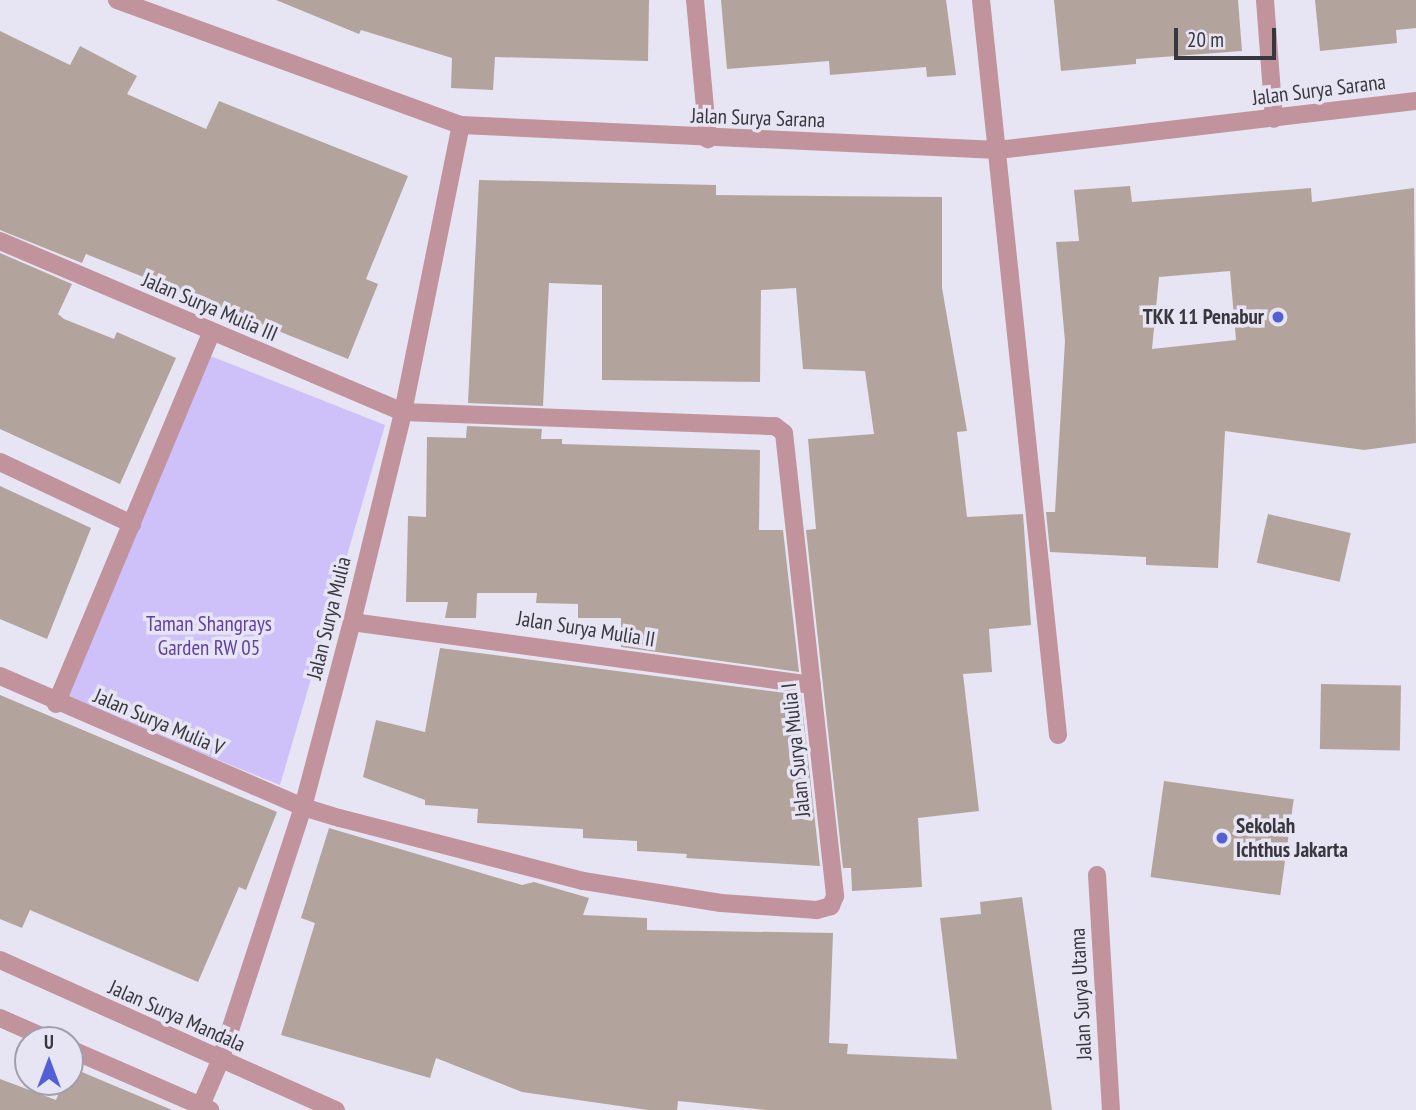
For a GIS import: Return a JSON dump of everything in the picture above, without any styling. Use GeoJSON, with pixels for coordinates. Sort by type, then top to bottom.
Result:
{"type":"FeatureCollection","features":[{"type":"Feature","properties":{"kind":"street","name":"Jalan Surya Sarana"},"geometry":{"type":"LineString","coordinates":[[117,0],[461,125],[708,139],[998,150],[1416,102]]}},
{"type":"Feature","properties":{"kind":"street"},"geometry":{"type":"LineString","coordinates":[[695,0],[708,139]]}},
{"type":"Feature","properties":{"kind":"street"},"geometry":{"type":"LineString","coordinates":[[981,0],[1058,735]]}},
{"type":"Feature","properties":{"kind":"street"},"geometry":{"type":"LineString","coordinates":[[1265,0],[1274,119]]}},
{"type":"Feature","properties":{"kind":"street","name":"Jalan Surya Mulia"},"geometry":{"type":"LineString","coordinates":[[203,1109],[303,807],[352,622],[403,412],[461,125]]}},
{"type":"Feature","properties":{"kind":"street","name":"Jalan Surya Mulia III"},"geometry":{"type":"LineString","coordinates":[[0,241],[211,334],[403,412]]}},
{"type":"Feature","properties":{"kind":"street"},"geometry":{"type":"LineString","coordinates":[[56,704],[211,334]]}},
{"type":"Feature","properties":{"kind":"street","name":"Jalan Surya Mulia I"},"geometry":{"type":"LineString","coordinates":[[303,807],[583,881],[721,903],[817,910],[831,906],[835,896],[784,433],[775,426],[403,412]]}},
{"type":"Feature","properties":{"kind":"street"},"geometry":{"type":"LineString","coordinates":[[0,462],[132,524]]}},
{"type":"Feature","properties":{"kind":"street","name":"Jalan Surya Mulia II"},"geometry":{"type":"LineString","coordinates":[[352,622],[812,685]]}},
{"type":"Feature","properties":{"kind":"street","name":"Jalan Surya Mulia V"},"geometry":{"type":"LineString","coordinates":[[0,677],[56,704],[303,807]]}},
{"type":"Feature","properties":{"kind":"street","name":"Jalan Surya Utama"},"geometry":{"type":"LineString","coordinates":[[1097,875],[1111,1110]]}},
{"type":"Feature","properties":{"kind":"street","name":"Jalan Surya Mandala"},"geometry":{"type":"LineString","coordinates":[[0,960],[220,1061],[336,1110]]}},
{"type":"Feature","properties":{"kind":"street"},"geometry":{"type":"LineString","coordinates":[[0,1018],[18,1026]]}},
{"type":"Feature","properties":{"kind":"street"},"geometry":{"type":"LineString","coordinates":[[84,1055],[203,1109]]}},
{"type":"Feature","properties":{"kind":"green space","name":"Taman Shangrays Garden RW 05"},"geometry":{"type":"Polygon","coordinates":[[[208,355],[385,425],[280,785],[65,698],[208,355]]]}},
{"type":"Feature","properties":{"kind":"building"},"geometry":{"type":"Polygon","coordinates":[[[276,0],[649,0],[648,61],[495,57],[493,90],[451,88],[452,58],[361,30],[359,34],[276,0]]]}},
{"type":"Feature","properties":{"kind":"building"},"geometry":{"type":"Polygon","coordinates":[[[721,0],[946,0],[956,75],[927,77],[926,67],[830,75],[829,61],[727,69],[721,0]]]}},
{"type":"Feature","properties":{"kind":"building"},"geometry":{"type":"Polygon","coordinates":[[[1054,0],[1238,0],[1242,51],[1136,59],[1136,64],[1061,71],[1054,0]]]}},
{"type":"Feature","properties":{"kind":"building"},"geometry":{"type":"Polygon","coordinates":[[[1315,0],[1416,0],[1416,28],[1396,30],[1397,43],[1320,51],[1315,0]]]}},
{"type":"Feature","properties":{"kind":"building"},"geometry":{"type":"Polygon","coordinates":[[[0,31],[70,65],[80,46],[137,76],[127,94],[206,129],[219,101],[408,176],[366,279],[378,284],[348,359],[86,254],[82,263],[0,230],[0,31]]]}},
{"type":"Feature","properties":{"kind":"building"},"geometry":{"type":"Polygon","coordinates":[[[479,180],[716,185],[716,195],[942,197],[942,288],[967,431],[957,432],[967,517],[1023,514],[1031,625],[989,629],[992,672],[963,674],[979,811],[918,818],[922,887],[852,891],[851,868],[843,868],[806,530],[816,529],[808,439],[874,434],[865,371],[803,369],[796,288],[761,290],[760,382],[602,380],[602,285],[549,283],[543,406],[468,403],[479,180]]]}},
{"type":"Feature","properties":{"kind":"building"},"geometry":{"type":"Polygon","coordinates":[[[1130,186],[1132,202],[1311,188],[1312,202],[1414,188],[1416,443],[1364,450],[1225,431],[1218,568],[1146,565],[1146,557],[1050,552],[1046,512],[1055,512],[1065,341],[1056,242],[1079,241],[1074,190],[1130,186]],[[1230,271],[1159,277],[1152,349],[1236,340],[1230,271]]]}},
{"type":"Feature","properties":{"kind":"building"},"geometry":{"type":"Polygon","coordinates":[[[0,253],[72,284],[58,314],[64,319],[114,339],[117,332],[176,358],[120,484],[0,429],[0,253]]]}},
{"type":"Feature","properties":{"kind":"building"},"geometry":{"type":"Polygon","coordinates":[[[467,426],[542,429],[541,439],[562,439],[562,444],[760,450],[759,530],[783,530],[799,672],[621,647],[621,618],[578,618],[578,604],[536,603],[537,593],[477,593],[476,618],[445,618],[448,602],[406,602],[408,516],[426,517],[427,437],[466,438],[467,426]]]}},
{"type":"Feature","properties":{"kind":"building"},"geometry":{"type":"Polygon","coordinates":[[[0,486],[91,528],[47,639],[0,619],[0,486]]]}},
{"type":"Feature","properties":{"kind":"building"},"geometry":{"type":"Polygon","coordinates":[[[1268,514],[1351,533],[1340,582],[1257,563],[1268,514]]]}},
{"type":"Feature","properties":{"kind":"building"},"geometry":{"type":"Polygon","coordinates":[[[440,648],[801,695],[820,866],[686,858],[687,854],[637,851],[637,841],[583,838],[583,829],[477,823],[478,809],[425,805],[425,800],[363,777],[376,720],[425,732],[440,648]]]}},
{"type":"Feature","properties":{"kind":"building"},"geometry":{"type":"Polygon","coordinates":[[[1321,684],[1401,685],[1400,750],[1320,749],[1321,684]]]}},
{"type":"Feature","properties":{"kind":"building"},"geometry":{"type":"Polygon","coordinates":[[[0,695],[277,812],[246,890],[239,887],[198,982],[30,910],[22,928],[0,919],[0,695]]]}},
{"type":"Feature","properties":{"kind":"building","name":"Sekolah Ichthus Jakarta"},"geometry":{"type":"Polygon","coordinates":[[[1164,781],[1294,799],[1280,895],[1151,877],[1164,781]]]}},
{"type":"Feature","properties":{"kind":"building"},"geometry":{"type":"Polygon","coordinates":[[[329,828],[522,885],[534,882],[589,898],[583,915],[647,918],[647,930],[833,933],[829,1043],[848,1044],[847,1054],[957,1059],[940,918],[981,914],[980,902],[1022,897],[1052,1110],[766,1110],[678,1101],[677,1110],[648,1110],[522,1092],[436,1058],[430,1078],[281,1035],[315,923],[301,918],[329,828]]]}},
{"type":"Feature","properties":{"kind":"building"},"geometry":{"type":"Polygon","coordinates":[[[84,1073],[172,1110],[0,1110],[0,1079],[14,1084],[14,1096],[45,1096],[56,1100],[58,1096],[84,1096],[84,1073]]]}},
{"type":"Feature","properties":{"kind":"place","name":"TKK 11 Penabur"},"geometry":{"type":"Point","coordinates":[1278,317]}},
{"type":"Feature","properties":{"kind":"place","name":"Sekolah Ichthus Jakarta"},"geometry":{"type":"Point","coordinates":[1222,838]}}]}
